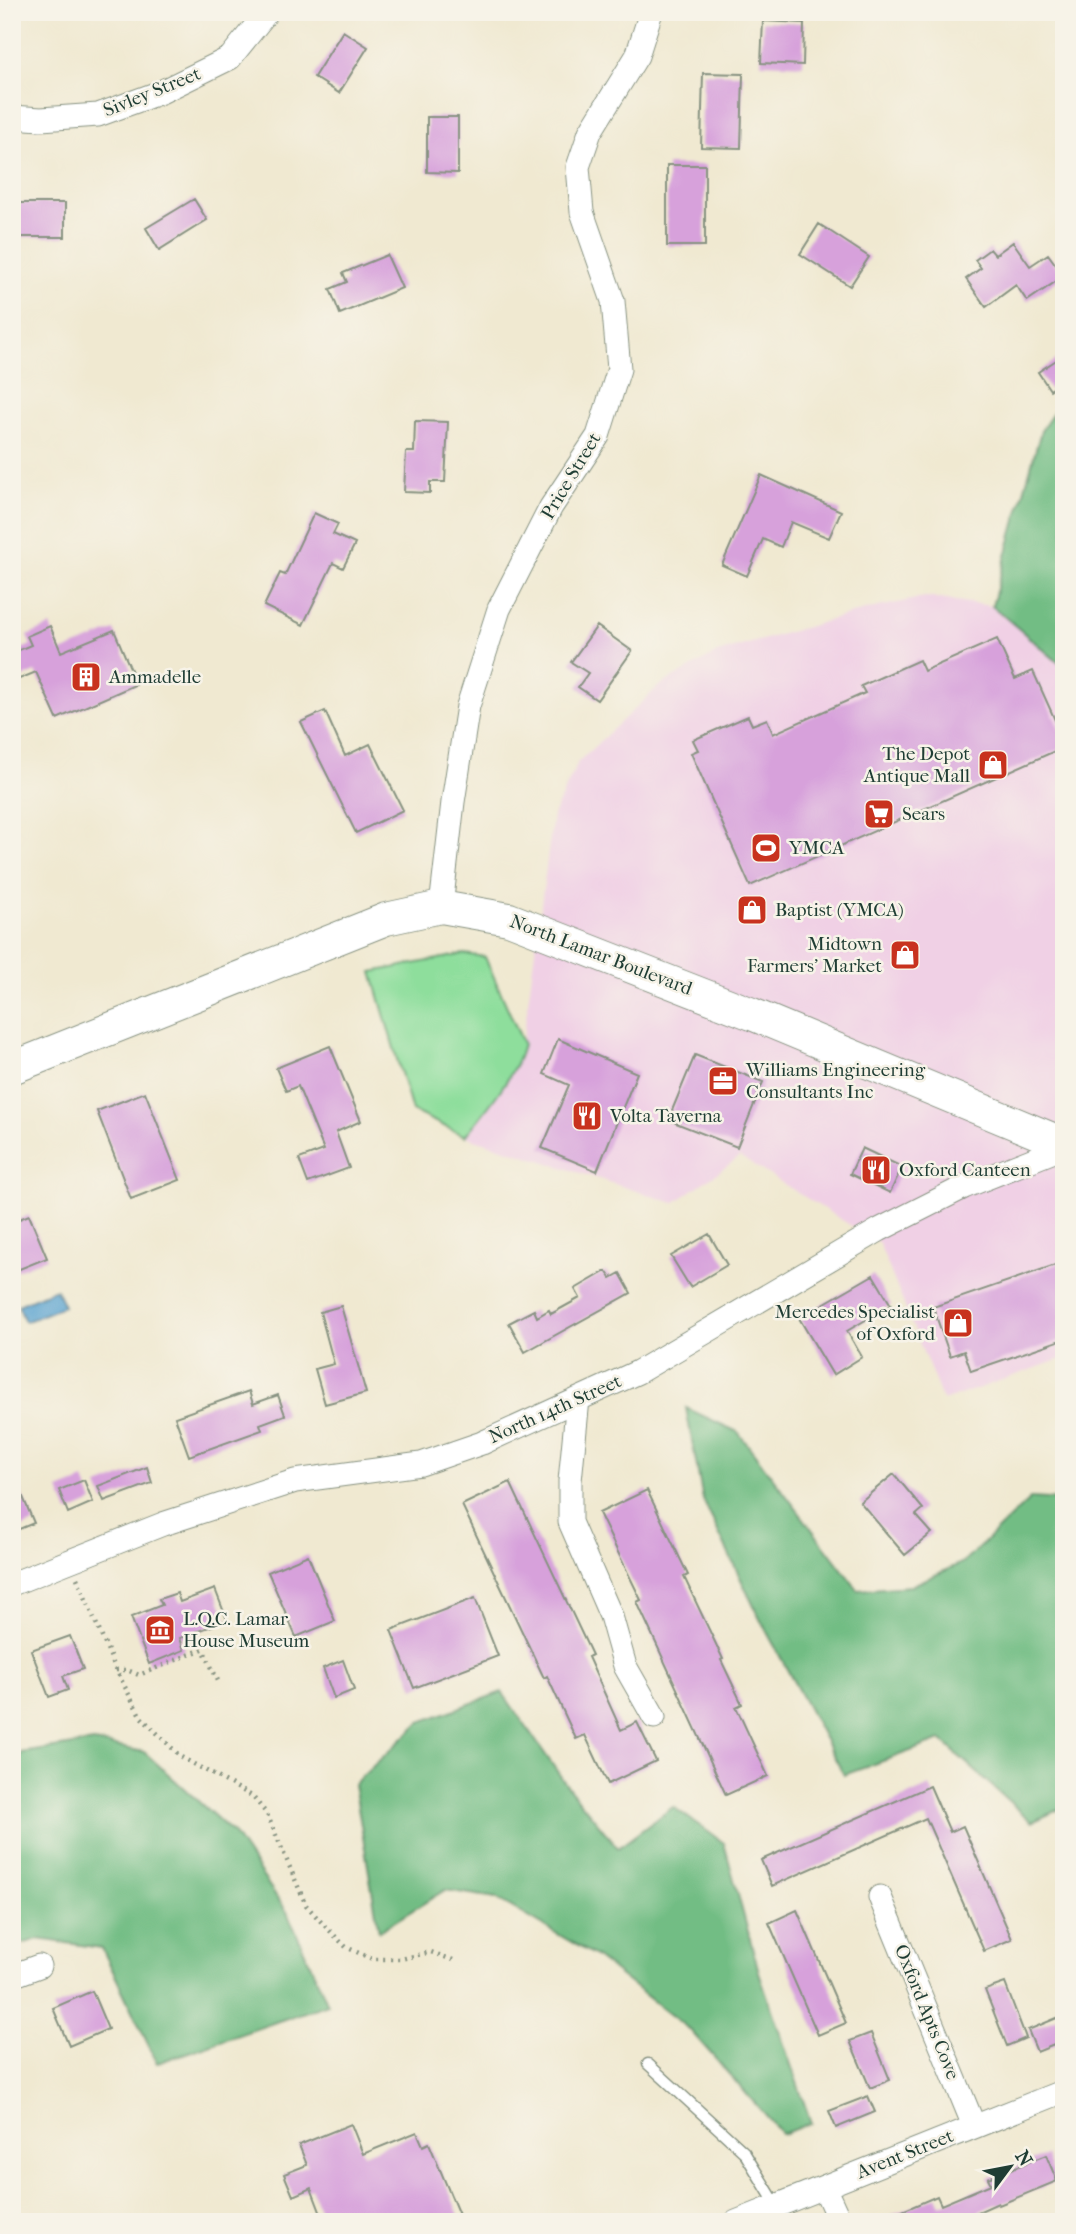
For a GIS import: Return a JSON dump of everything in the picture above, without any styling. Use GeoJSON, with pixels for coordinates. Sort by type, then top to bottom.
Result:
{"type":"FeatureCollection","features":[{"type":"Feature","properties":{"kind":"street","name":"Sivley Street"},"geometry":{"type":"LineString","coordinates":[[12,117],[41,119],[98,115],[160,92],[230,58],[267,12]]}},
{"type":"Feature","properties":{"kind":"street","name":"Price Street"},"geometry":{"type":"LineString","coordinates":[[441,908],[453,802],[468,706],[500,604],[551,507],[597,436],[619,369],[613,301],[582,212],[578,167],[590,132],[637,56],[651,12]]}},
{"type":"Feature","properties":{"kind":"street","name":"North Lamar Boulevard"},"geometry":{"type":"LineString","coordinates":[[12,1068],[386,919],[441,908],[509,919],[740,1009],[1064,1145]]}},
{"type":"Feature","properties":{"kind":"street","name":"North 14th Street"},"geometry":{"type":"LineString","coordinates":[[12,1584],[163,1524],[295,1481],[421,1464],[482,1443],[638,1372],[879,1230],[964,1187],[1064,1145]]}},
{"type":"Feature","properties":{"kind":"street"},"geometry":{"type":"LineString","coordinates":[[579,1399],[570,1481],[569,1522],[611,1616],[625,1666],[654,1717]]}},
{"type":"Feature","properties":{"kind":"street","name":"Oxford Apts Cove"},"geometry":{"type":"LineString","coordinates":[[880,1897],[974,2126]]}},
{"type":"Feature","properties":{"kind":"street"},"geometry":{"type":"LineString","coordinates":[[12,1976],[39,1966]]}},
{"type":"Feature","properties":{"kind":"street","name":"Avent Street"},"geometry":{"type":"LineString","coordinates":[[736,2222],[1064,2091]]}},
{"type":"Feature","properties":{"kind":"street"},"geometry":{"type":"LineString","coordinates":[[824,2187],[840,2222]]}},
{"type":"Feature","properties":{"kind":"lane"},"geometry":{"type":"LineString","coordinates":[[649,2064],[744,2152],[777,2206]]}},
{"type":"Feature","properties":{"kind":"path"},"geometry":{"type":"LineString","coordinates":[[74,1571],[116,1670],[141,1717],[181,1757],[252,1796],[267,1814],[306,1905],[346,1947],[372,1959],[401,1959],[431,1952],[453,1960]]}},
{"type":"Feature","properties":{"kind":"path"},"geometry":{"type":"LineString","coordinates":[[116,1670],[127,1670],[139,1675],[203,1649],[220,1685]]}},
{"type":"Feature","properties":{"kind":"shaded area"},"geometry":{"type":"Polygon","coordinates":[[[925,597],[992,606],[1064,667],[1064,1358],[943,1401],[879,1243],[740,1157],[674,1203],[465,1136],[485,1111],[521,1055],[553,815],[578,762],[659,686],[717,653],[865,610],[925,597]]]}},
{"type":"Feature","properties":{"kind":"green space"},"geometry":{"type":"Polygon","coordinates":[[[1064,397],[1064,667],[992,606],[1041,431],[1064,397]]]}},
{"type":"Feature","properties":{"kind":"green space"},"geometry":{"type":"Polygon","coordinates":[[[464,954],[485,957],[523,1043],[508,1079],[465,1136],[412,1111],[372,972],[464,954]]]}},
{"type":"Feature","properties":{"kind":"green space"},"geometry":{"type":"Polygon","coordinates":[[[686,1408],[738,1432],[858,1590],[911,1586],[964,1562],[1031,1498],[1064,1500],[1064,1807],[1032,1822],[941,1740],[844,1775],[760,1619],[703,1500],[686,1408]]]}},
{"type":"Feature","properties":{"kind":"green space"},"geometry":{"type":"Polygon","coordinates":[[[502,1692],[568,1787],[618,1848],[673,1807],[724,1843],[759,1972],[811,2123],[782,2134],[690,2030],[595,1956],[496,1898],[445,1890],[379,1931],[354,1784],[420,1722],[502,1692]]]}},
{"type":"Feature","properties":{"kind":"green space"},"geometry":{"type":"Polygon","coordinates":[[[94,1742],[144,1752],[233,1833],[287,1912],[328,2004],[157,2063],[102,1948],[38,1939],[12,1947],[12,1772],[21,1753],[94,1742]]]}},
{"type":"Feature","properties":{"kind":"water"},"geometry":{"type":"Polygon","coordinates":[[[56,1289],[64,1306],[25,1322],[18,1305],[56,1289]]]}},
{"type":"Feature","properties":{"kind":"building"},"geometry":{"type":"Polygon","coordinates":[[[763,21],[804,23],[803,65],[761,63],[763,21]]]}},
{"type":"Feature","properties":{"kind":"building"},"geometry":{"type":"Polygon","coordinates":[[[343,31],[368,47],[339,93],[314,77],[343,31]]]}},
{"type":"Feature","properties":{"kind":"building"},"geometry":{"type":"Polygon","coordinates":[[[703,73],[743,74],[741,148],[701,147],[703,73]]]}},
{"type":"Feature","properties":{"kind":"building"},"geometry":{"type":"Polygon","coordinates":[[[427,117],[458,117],[458,173],[427,172],[427,117]]]}},
{"type":"Feature","properties":{"kind":"building"},"geometry":{"type":"Polygon","coordinates":[[[667,165],[705,165],[705,246],[667,246],[667,165]]]}},
{"type":"Feature","properties":{"kind":"building"},"geometry":{"type":"Polygon","coordinates":[[[194,199],[207,220],[159,250],[146,228],[194,199]]]}},
{"type":"Feature","properties":{"kind":"building"},"geometry":{"type":"Polygon","coordinates":[[[17,203],[65,203],[65,237],[16,237],[17,203]]]}},
{"type":"Feature","properties":{"kind":"building"},"geometry":{"type":"Polygon","coordinates":[[[819,224],[869,257],[850,286],[800,254],[819,224]]]}},
{"type":"Feature","properties":{"kind":"building"},"geometry":{"type":"Polygon","coordinates":[[[1013,242],[1030,266],[1048,254],[1064,276],[1027,301],[1016,285],[986,307],[966,279],[981,268],[975,260],[990,249],[995,255],[1013,242]]]}},
{"type":"Feature","properties":{"kind":"building"},"geometry":{"type":"Polygon","coordinates":[[[387,255],[402,288],[340,314],[330,289],[347,282],[343,273],[387,255]]]}},
{"type":"Feature","properties":{"kind":"building"},"geometry":{"type":"Polygon","coordinates":[[[1064,355],[1064,381],[1050,390],[1038,372],[1064,355]]]}},
{"type":"Feature","properties":{"kind":"building"},"geometry":{"type":"Polygon","coordinates":[[[415,421],[448,422],[445,482],[430,482],[430,493],[404,492],[406,452],[414,452],[415,421]]]}},
{"type":"Feature","properties":{"kind":"building"},"geometry":{"type":"Polygon","coordinates":[[[761,475],[841,511],[829,538],[791,522],[781,547],[763,539],[747,576],[722,565],[761,475]]]}},
{"type":"Feature","properties":{"kind":"building"},"geometry":{"type":"Polygon","coordinates":[[[314,513],[338,524],[333,534],[355,544],[343,568],[333,563],[303,625],[264,606],[280,573],[285,575],[314,513]]]}},
{"type":"Feature","properties":{"kind":"building","name":"Ammadelle"},"geometry":{"type":"Polygon","coordinates":[[[50,626],[61,652],[114,630],[137,684],[57,719],[36,672],[12,682],[12,653],[31,645],[27,636],[50,626]]]}},
{"type":"Feature","properties":{"kind":"building"},"geometry":{"type":"Polygon","coordinates":[[[597,626],[632,651],[597,700],[578,687],[588,673],[571,662],[597,626]]]}},
{"type":"Feature","properties":{"kind":"building"},"geometry":{"type":"Polygon","coordinates":[[[997,639],[1015,679],[1033,671],[1064,740],[1064,747],[750,886],[691,753],[698,750],[693,740],[748,716],[752,725],[767,719],[773,734],[865,693],[861,686],[919,660],[924,671],[997,639]]]}},
{"type":"Feature","properties":{"kind":"building"},"geometry":{"type":"Polygon","coordinates":[[[325,711],[345,756],[370,744],[403,810],[356,833],[301,722],[325,711]]]}},
{"type":"Feature","properties":{"kind":"building","name":"Volta Taverna"},"geometry":{"type":"Polygon","coordinates":[[[558,1039],[637,1073],[597,1171],[542,1148],[569,1085],[544,1074],[558,1039]]]}},
{"type":"Feature","properties":{"kind":"building"},"geometry":{"type":"Polygon","coordinates":[[[330,1046],[361,1121],[336,1132],[349,1168],[308,1183],[299,1159],[324,1150],[298,1086],[286,1091],[276,1068],[330,1046]]]}},
{"type":"Feature","properties":{"kind":"building"},"geometry":{"type":"Polygon","coordinates":[[[695,1055],[763,1082],[737,1147],[668,1120],[695,1055]]]}},
{"type":"Feature","properties":{"kind":"building"},"geometry":{"type":"Polygon","coordinates":[[[145,1092],[180,1180],[131,1199],[97,1111],[145,1092]]]}},
{"type":"Feature","properties":{"kind":"building","name":"Oxford Canteen"},"geometry":{"type":"Polygon","coordinates":[[[862,1148],[902,1167],[890,1193],[850,1174],[862,1148]]]}},
{"type":"Feature","properties":{"kind":"building"},"geometry":{"type":"Polygon","coordinates":[[[29,1215],[47,1258],[12,1272],[12,1222],[29,1215]]]}},
{"type":"Feature","properties":{"kind":"building"},"geometry":{"type":"Polygon","coordinates":[[[709,1234],[727,1265],[690,1287],[671,1256],[709,1234]]]}},
{"type":"Feature","properties":{"kind":"building"},"geometry":{"type":"Polygon","coordinates":[[[1064,1262],[1064,1339],[971,1371],[964,1351],[950,1356],[933,1307],[1064,1262]]]}},
{"type":"Feature","properties":{"kind":"building"},"geometry":{"type":"Polygon","coordinates":[[[606,1271],[611,1278],[620,1273],[631,1293],[525,1352],[509,1323],[534,1310],[537,1317],[549,1310],[551,1314],[580,1298],[575,1289],[606,1271]]]}},
{"type":"Feature","properties":{"kind":"building"},"geometry":{"type":"Polygon","coordinates":[[[873,1275],[891,1305],[847,1331],[862,1357],[833,1375],[799,1318],[873,1275]]]}},
{"type":"Feature","properties":{"kind":"building"},"geometry":{"type":"Polygon","coordinates":[[[341,1306],[366,1393],[325,1404],[315,1369],[334,1364],[320,1312],[341,1306]]]}},
{"type":"Feature","properties":{"kind":"building"},"geometry":{"type":"Polygon","coordinates":[[[249,1391],[253,1404],[278,1395],[285,1415],[260,1424],[262,1430],[189,1456],[175,1417],[249,1391]]]}},
{"type":"Feature","properties":{"kind":"building"},"geometry":{"type":"Polygon","coordinates":[[[147,1467],[152,1483],[104,1501],[98,1486],[147,1467]]]}},
{"type":"Feature","properties":{"kind":"building"},"geometry":{"type":"Polygon","coordinates":[[[12,1471],[34,1523],[12,1532],[12,1471]]]}},
{"type":"Feature","properties":{"kind":"building"},"geometry":{"type":"Polygon","coordinates":[[[894,1474],[923,1509],[916,1515],[932,1533],[905,1555],[860,1502],[894,1474]]]}},
{"type":"Feature","properties":{"kind":"building"},"geometry":{"type":"Polygon","coordinates":[[[84,1480],[93,1502],[68,1513],[59,1490],[84,1480]]]}},
{"type":"Feature","properties":{"kind":"building"},"geometry":{"type":"Polygon","coordinates":[[[510,1482],[592,1655],[588,1657],[621,1730],[637,1722],[656,1761],[608,1784],[585,1735],[576,1739],[547,1676],[544,1678],[462,1505],[510,1482]]]}},
{"type":"Feature","properties":{"kind":"building"},"geometry":{"type":"Polygon","coordinates":[[[647,1490],[688,1575],[684,1577],[742,1704],[736,1707],[768,1776],[726,1795],[637,1602],[641,1600],[599,1513],[647,1490]]]}},
{"type":"Feature","properties":{"kind":"building"},"geometry":{"type":"Polygon","coordinates":[[[308,1555],[335,1621],[296,1637],[268,1572],[308,1555]]]}},
{"type":"Feature","properties":{"kind":"building","name":"L.Q.C. Lamar House Museum"},"geometry":{"type":"Polygon","coordinates":[[[215,1589],[227,1620],[180,1638],[184,1650],[149,1664],[131,1617],[162,1605],[159,1599],[177,1593],[180,1602],[215,1589]]]}},
{"type":"Feature","properties":{"kind":"building"},"geometry":{"type":"Polygon","coordinates":[[[475,1598],[498,1656],[414,1688],[391,1630],[475,1598]]]}},
{"type":"Feature","properties":{"kind":"building"},"geometry":{"type":"Polygon","coordinates":[[[70,1636],[83,1669],[63,1676],[68,1690],[49,1697],[31,1650],[70,1636]]]}},
{"type":"Feature","properties":{"kind":"building"},"geometry":{"type":"Polygon","coordinates":[[[343,1660],[354,1690],[334,1698],[323,1668],[343,1660]]]}},
{"type":"Feature","properties":{"kind":"building"},"geometry":{"type":"Polygon","coordinates":[[[930,1786],[950,1832],[963,1826],[1012,1939],[984,1951],[926,1818],[772,1886],[761,1860],[930,1786]]]}},
{"type":"Feature","properties":{"kind":"building"},"geometry":{"type":"Polygon","coordinates":[[[797,1910],[846,2023],[818,2035],[769,1923],[797,1910]]]}},
{"type":"Feature","properties":{"kind":"building"},"geometry":{"type":"Polygon","coordinates":[[[1005,1983],[1026,2038],[1007,2046],[985,1990],[1005,1983]]]}},
{"type":"Feature","properties":{"kind":"building"},"geometry":{"type":"Polygon","coordinates":[[[92,1991],[108,2029],[69,2046],[53,2008],[92,1991]]]}},
{"type":"Feature","properties":{"kind":"building"},"geometry":{"type":"Polygon","coordinates":[[[1064,2015],[1064,2041],[1037,2052],[1028,2030],[1064,2015]]]}},
{"type":"Feature","properties":{"kind":"building"},"geometry":{"type":"Polygon","coordinates":[[[871,2033],[890,2080],[870,2088],[850,2041],[871,2033]]]}},
{"type":"Feature","properties":{"kind":"building"},"geometry":{"type":"Polygon","coordinates":[[[868,2096],[875,2112],[836,2128],[829,2111],[868,2096]]]}},
{"type":"Feature","properties":{"kind":"building"},"geometry":{"type":"Polygon","coordinates":[[[351,2124],[363,2154],[417,2132],[423,2146],[429,2143],[462,2222],[324,2222],[311,2188],[293,2196],[284,2174],[307,2165],[299,2145],[351,2124]]]}},
{"type":"Feature","properties":{"kind":"building"},"geometry":{"type":"Polygon","coordinates":[[[1046,2155],[1057,2181],[999,2205],[998,2203],[956,2222],[877,2222],[937,2196],[941,2205],[991,2184],[988,2178],[1046,2155]]]}},
{"type":"Feature","properties":{"kind":"place","name":"Ammadelle"},"geometry":{"type":"Point","coordinates":[86,677]}},
{"type":"Feature","properties":{"kind":"place","name":"The Depot Antique Mall"},"geometry":{"type":"Point","coordinates":[993,765]}},
{"type":"Feature","properties":{"kind":"place","name":"Sears"},"geometry":{"type":"Point","coordinates":[879,814]}},
{"type":"Feature","properties":{"kind":"place","name":"YMCA"},"geometry":{"type":"Point","coordinates":[766,848]}},
{"type":"Feature","properties":{"kind":"place","name":"Baptist (YMCA)"},"geometry":{"type":"Point","coordinates":[752,910]}},
{"type":"Feature","properties":{"kind":"place","name":"Midtown Farmers' Market"},"geometry":{"type":"Point","coordinates":[905,955]}},
{"type":"Feature","properties":{"kind":"place","name":"Williams Engineering Consultants Inc"},"geometry":{"type":"Point","coordinates":[723,1081]}},
{"type":"Feature","properties":{"kind":"place","name":"Volta Taverna"},"geometry":{"type":"Point","coordinates":[587,1116]}},
{"type":"Feature","properties":{"kind":"place","name":"Oxford Canteen"},"geometry":{"type":"Point","coordinates":[876,1170]}},
{"type":"Feature","properties":{"kind":"place","name":"Mercedes Specialist of Oxford"},"geometry":{"type":"Point","coordinates":[958,1323]}},
{"type":"Feature","properties":{"kind":"place","name":"L.Q.C. Lamar House Museum"},"geometry":{"type":"Point","coordinates":[160,1630]}}]}
